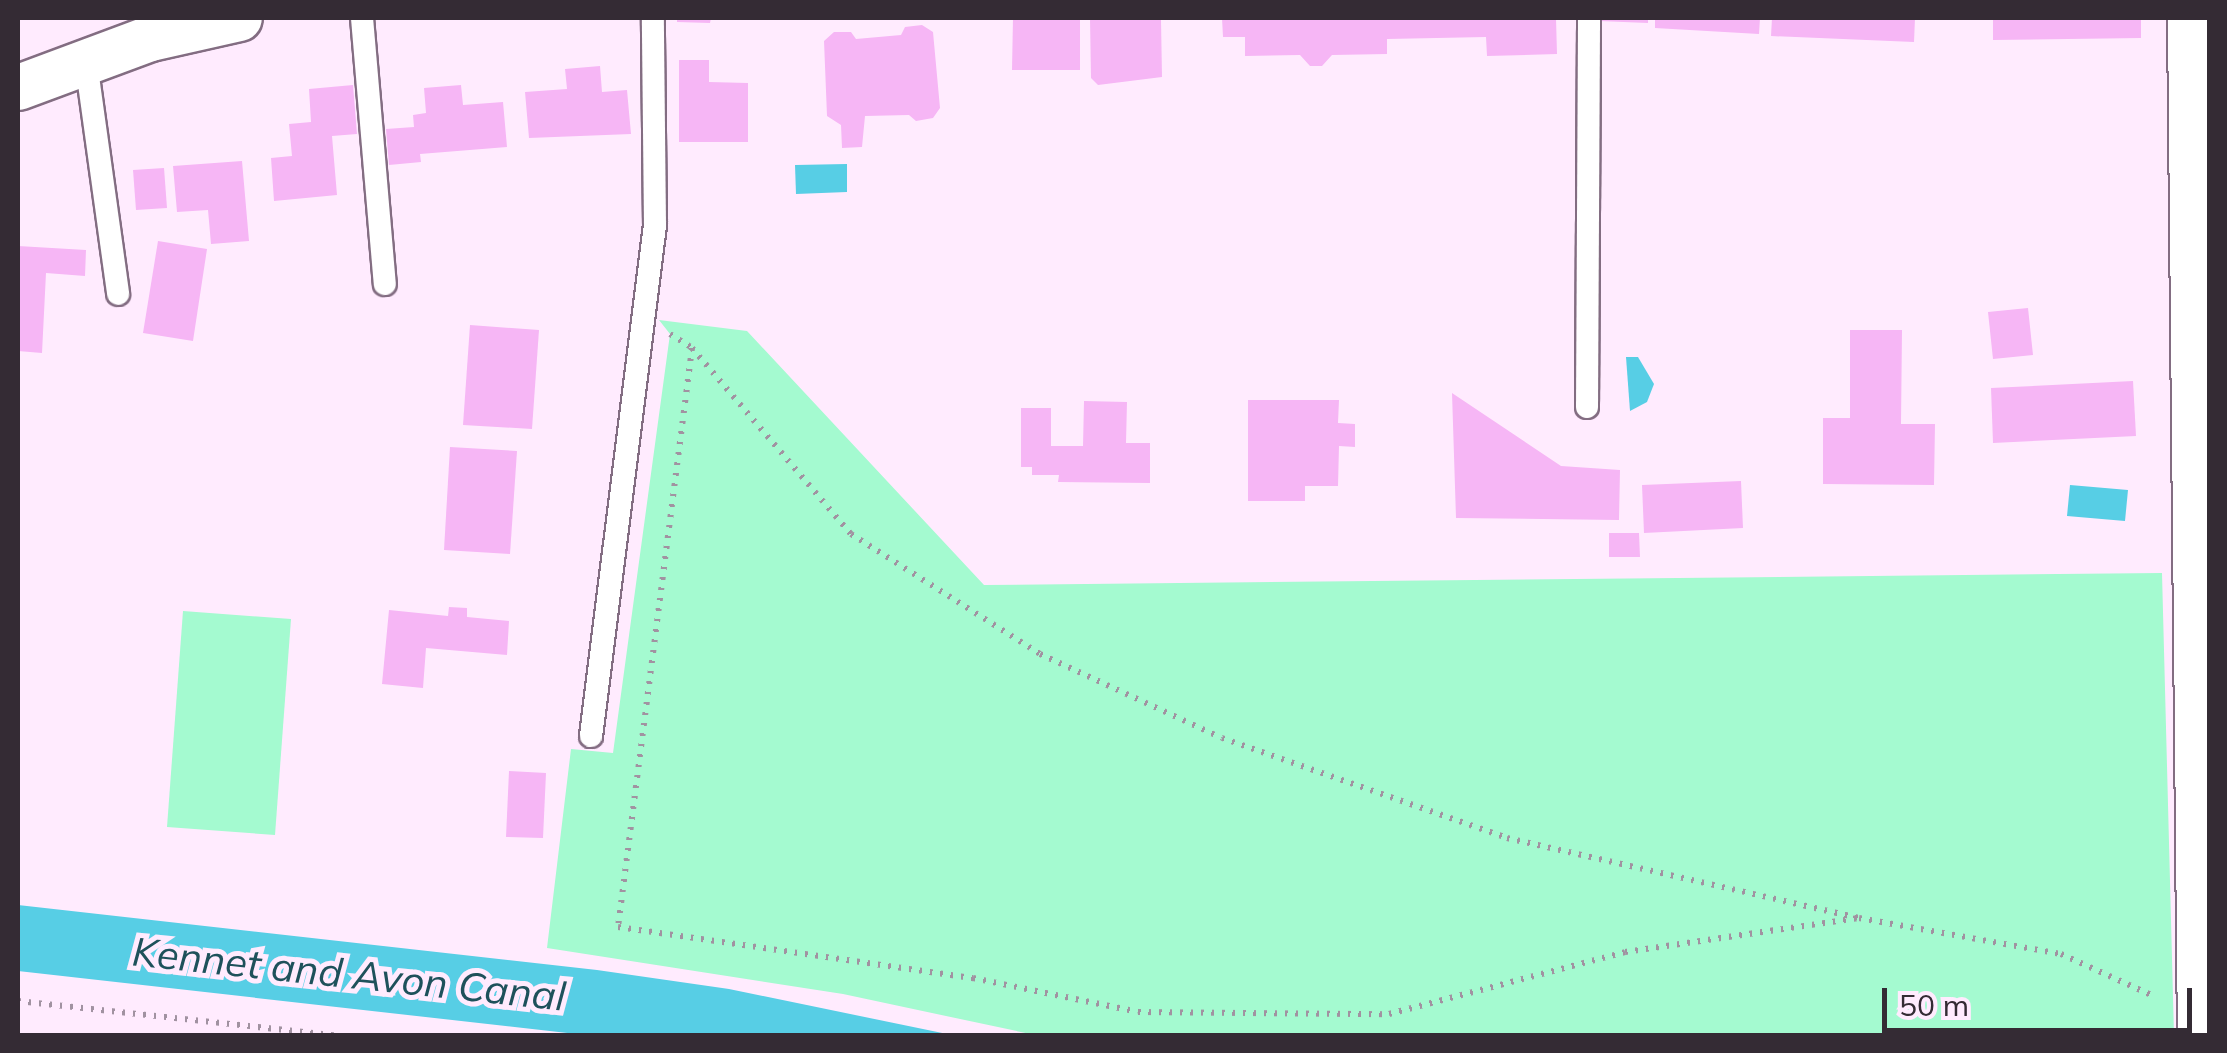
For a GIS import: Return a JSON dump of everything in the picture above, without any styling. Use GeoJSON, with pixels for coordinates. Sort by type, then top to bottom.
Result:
{"type":"FeatureCollection","features":[{"type":"Feature","properties":{"kind":"street"},"geometry":{"type":"LineString","coordinates":[[18,87],[150,38],[239,18]]}},
{"type":"Feature","properties":{"kind":"street"},"geometry":{"type":"LineString","coordinates":[[2190,18],[2200,1031]]}},
{"type":"Feature","properties":{"kind":"lane"},"geometry":{"type":"LineString","coordinates":[[362,18],[385,284]]}},
{"type":"Feature","properties":{"kind":"lane"},"geometry":{"type":"LineString","coordinates":[[590,736],[656,225],[653,18]]}},
{"type":"Feature","properties":{"kind":"lane"},"geometry":{"type":"LineString","coordinates":[[1587,407],[1588,18]]}},
{"type":"Feature","properties":{"kind":"lane"},"geometry":{"type":"LineString","coordinates":[[86,62],[118,294]]}},
{"type":"Feature","properties":{"kind":"path"},"geometry":{"type":"LineString","coordinates":[[646,321],[692,348],[851,534],[1040,654],[1222,738],[1507,838],[1858,918],[2060,954],[2168,1002],[2175,1016],[2200,1031]]}},
{"type":"Feature","properties":{"kind":"path"},"geometry":{"type":"LineString","coordinates":[[692,348],[618,927],[972,978],[1138,1012],[1389,1014],[1626,952],[1858,918]]}},
{"type":"Feature","properties":{"kind":"path"},"geometry":{"type":"LineString","coordinates":[[18,1001],[338,1036]]}},
{"type":"Feature","properties":{"kind":"green space"},"geometry":{"type":"Polygon","coordinates":[[[659,320],[747,331],[984,585],[2162,573],[2174,1035],[1035,1035],[843,994],[547,948],[571,749],[613,753],[670,334],[659,320]]]}},
{"type":"Feature","properties":{"kind":"green space"},"geometry":{"type":"Polygon","coordinates":[[[183,611],[291,619],[275,835],[167,827],[183,611]]]}},
{"type":"Feature","properties":{"kind":"water"},"geometry":{"type":"Polygon","coordinates":[[[847,164],[847,192],[796,194],[795,165],[847,164]]]}},
{"type":"Feature","properties":{"kind":"water"},"geometry":{"type":"Polygon","coordinates":[[[1626,357],[1638,357],[1654,384],[1647,402],[1630,411],[1626,357]]]}},
{"type":"Feature","properties":{"kind":"water"},"geometry":{"type":"Polygon","coordinates":[[[2070,485],[2128,490],[2125,521],[2067,516],[2070,485]]]}},
{"type":"Feature","properties":{"kind":"water","name":"Kennet and Avon Canal"},"geometry":{"type":"Polygon","coordinates":[[[18,905],[597,970],[729,989],[952,1035],[585,1035],[18,971],[18,905]]]}},
{"type":"Feature","properties":{"kind":"building"},"geometry":{"type":"Polygon","coordinates":[[[677,18],[711,18],[710,23],[677,22],[677,18]]]}},
{"type":"Feature","properties":{"kind":"building"},"geometry":{"type":"Polygon","coordinates":[[[1013,18],[1080,18],[1080,70],[1012,70],[1013,18]]]}},
{"type":"Feature","properties":{"kind":"building"},"geometry":{"type":"Polygon","coordinates":[[[1090,18],[1161,20],[1162,77],[1098,85],[1091,78],[1090,18]]]}},
{"type":"Feature","properties":{"kind":"building"},"geometry":{"type":"Polygon","coordinates":[[[1222,18],[1556,18],[1557,54],[1487,56],[1486,37],[1387,39],[1387,54],[1332,55],[1322,66],[1310,66],[1300,55],[1245,56],[1245,37],[1223,37],[1222,18]]]}},
{"type":"Feature","properties":{"kind":"building"},"geometry":{"type":"Polygon","coordinates":[[[1648,18],[1648,23],[1599,21],[1648,18]]]}},
{"type":"Feature","properties":{"kind":"building"},"geometry":{"type":"Polygon","coordinates":[[[1655,18],[1760,18],[1759,34],[1655,28],[1655,18]]]}},
{"type":"Feature","properties":{"kind":"building"},"geometry":{"type":"Polygon","coordinates":[[[1772,18],[1915,18],[1914,42],[1771,36],[1772,18]]]}},
{"type":"Feature","properties":{"kind":"building"},"geometry":{"type":"Polygon","coordinates":[[[1993,18],[2141,18],[2141,38],[1993,40],[1993,18]]]}},
{"type":"Feature","properties":{"kind":"building"},"geometry":{"type":"Polygon","coordinates":[[[922,25],[933,32],[940,108],[933,118],[916,121],[909,115],[865,116],[862,147],[842,148],[841,125],[827,116],[824,41],[834,32],[851,32],[856,39],[901,35],[905,27],[922,25]]]}},
{"type":"Feature","properties":{"kind":"building"},"geometry":{"type":"Polygon","coordinates":[[[679,60],[709,60],[709,82],[748,83],[748,142],[679,142],[679,60]]]}},
{"type":"Feature","properties":{"kind":"building"},"geometry":{"type":"Polygon","coordinates":[[[600,66],[602,92],[627,90],[631,134],[529,138],[525,92],[567,89],[565,69],[600,66]]]}},
{"type":"Feature","properties":{"kind":"building"},"geometry":{"type":"Polygon","coordinates":[[[353,85],[357,134],[332,136],[337,195],[274,201],[271,158],[292,156],[289,124],[311,122],[309,89],[353,85]]]}},
{"type":"Feature","properties":{"kind":"building"},"geometry":{"type":"Polygon","coordinates":[[[461,85],[463,105],[503,102],[507,147],[420,154],[421,162],[389,165],[386,129],[414,127],[413,115],[426,113],[424,88],[461,85]]]}},
{"type":"Feature","properties":{"kind":"building"},"geometry":{"type":"Polygon","coordinates":[[[242,161],[249,241],[211,244],[208,210],[177,212],[173,166],[242,161]]]}},
{"type":"Feature","properties":{"kind":"building"},"geometry":{"type":"Polygon","coordinates":[[[164,168],[167,208],[136,210],[133,170],[164,168]]]}},
{"type":"Feature","properties":{"kind":"building"},"geometry":{"type":"Polygon","coordinates":[[[158,241],[207,249],[193,341],[143,333],[158,241]]]}},
{"type":"Feature","properties":{"kind":"building"},"geometry":{"type":"Polygon","coordinates":[[[18,246],[86,250],[85,276],[46,273],[42,353],[18,351],[18,246]]]}},
{"type":"Feature","properties":{"kind":"building"},"geometry":{"type":"Polygon","coordinates":[[[2028,308],[2033,355],[1993,359],[1988,312],[2028,308]]]}},
{"type":"Feature","properties":{"kind":"building"},"geometry":{"type":"Polygon","coordinates":[[[470,325],[539,330],[532,429],[463,425],[470,325]]]}},
{"type":"Feature","properties":{"kind":"building"},"geometry":{"type":"Polygon","coordinates":[[[1850,330],[1902,330],[1901,424],[1935,424],[1934,485],[1823,484],[1823,418],[1850,418],[1850,330]]]}},
{"type":"Feature","properties":{"kind":"building"},"geometry":{"type":"Polygon","coordinates":[[[2133,381],[2136,436],[1993,443],[1991,388],[2133,381]]]}},
{"type":"Feature","properties":{"kind":"building"},"geometry":{"type":"Polygon","coordinates":[[[1452,393],[1561,466],[1620,470],[1619,520],[1456,518],[1452,393]]]}},
{"type":"Feature","properties":{"kind":"building"},"geometry":{"type":"Polygon","coordinates":[[[1248,400],[1339,400],[1338,423],[1355,424],[1355,447],[1339,446],[1338,486],[1305,486],[1305,501],[1248,501],[1248,400]]]}},
{"type":"Feature","properties":{"kind":"building"},"geometry":{"type":"Polygon","coordinates":[[[1084,401],[1127,402],[1126,443],[1150,443],[1150,483],[1058,482],[1059,475],[1032,475],[1032,467],[1021,467],[1021,408],[1051,408],[1051,446],[1083,446],[1084,401]]]}},
{"type":"Feature","properties":{"kind":"building"},"geometry":{"type":"Polygon","coordinates":[[[450,447],[517,451],[510,554],[444,550],[450,447]]]}},
{"type":"Feature","properties":{"kind":"building"},"geometry":{"type":"Polygon","coordinates":[[[1741,481],[1743,528],[1644,533],[1642,485],[1741,481]]]}},
{"type":"Feature","properties":{"kind":"building"},"geometry":{"type":"Polygon","coordinates":[[[1609,533],[1639,533],[1640,557],[1609,557],[1609,533]]]}},
{"type":"Feature","properties":{"kind":"building"},"geometry":{"type":"Polygon","coordinates":[[[449,607],[467,608],[467,617],[509,621],[507,655],[426,648],[423,688],[382,684],[389,610],[448,616],[449,607]]]}},
{"type":"Feature","properties":{"kind":"building"},"geometry":{"type":"Polygon","coordinates":[[[509,771],[546,773],[543,838],[506,837],[509,771]]]}}]}
